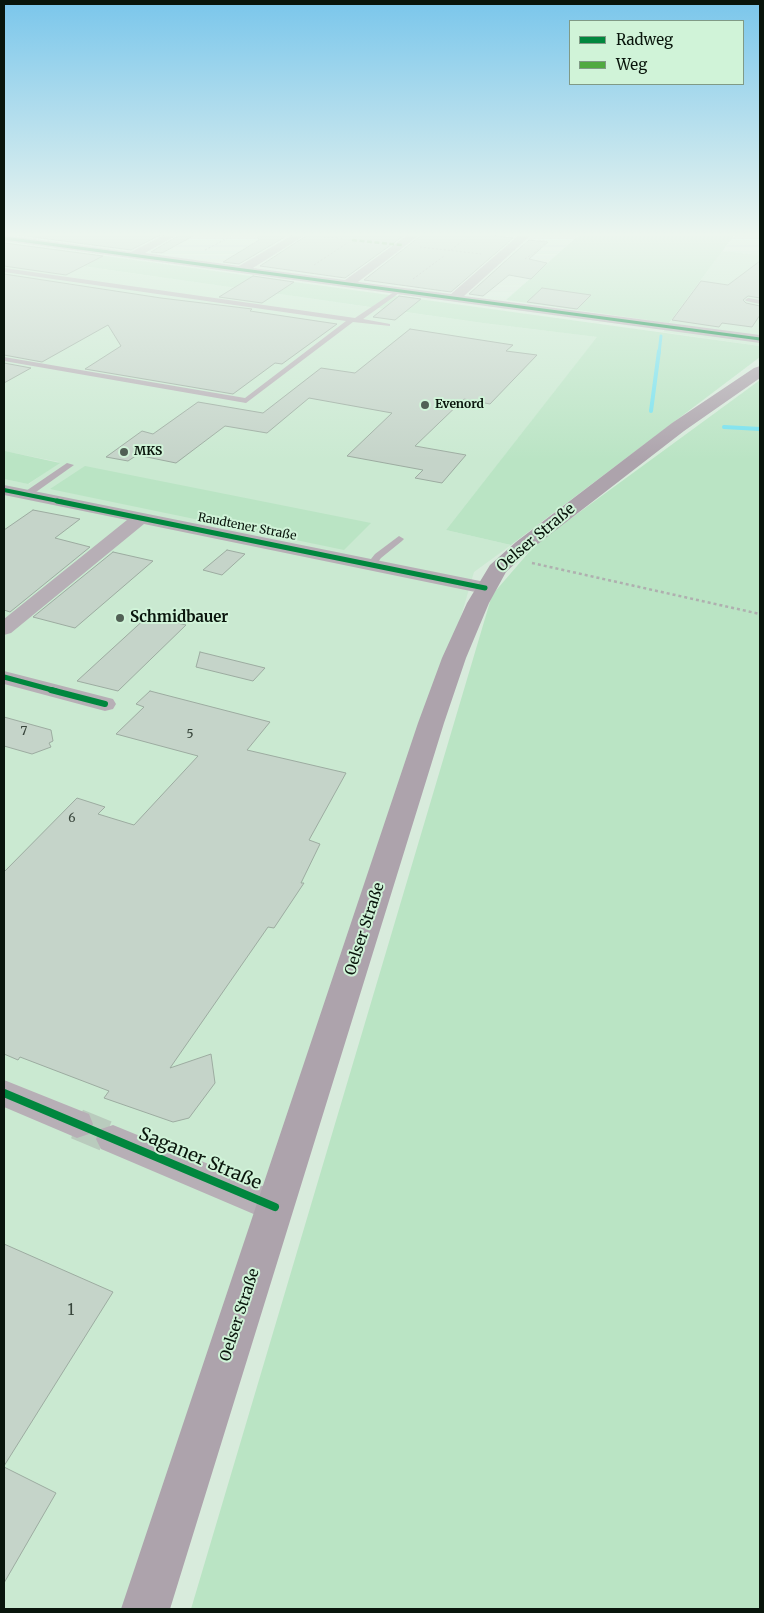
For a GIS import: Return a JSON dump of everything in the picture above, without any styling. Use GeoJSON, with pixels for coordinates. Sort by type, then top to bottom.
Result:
{"type":"FeatureCollection","features":[{"type":"Feature","properties":{"kind":"main road","name":"Oelser Straße"},"geometry":{"type":"LineString","coordinates":[[145,1609],[434,714],[454,658],[485,588],[497,569],[509,558],[610,478],[760,371]]}},
{"type":"Feature","properties":{"kind":"street"},"geometry":{"type":"LineString","coordinates":[[542,309],[759,337]]}},
{"type":"Feature","properties":{"kind":"street","name":"Raudtener Straße"},"geometry":{"type":"LineString","coordinates":[[4,490],[485,588]]}},
{"type":"Feature","properties":{"kind":"street"},"geometry":{"type":"LineString","coordinates":[[4,629],[142,517]]}},
{"type":"Feature","properties":{"kind":"street"},"geometry":{"type":"LineString","coordinates":[[4,676],[105,704]]}},
{"type":"Feature","properties":{"kind":"street"},"geometry":{"type":"LineString","coordinates":[[4,1092],[78,1124]]}},
{"type":"Feature","properties":{"kind":"street","name":"Saganer Straße"},"geometry":{"type":"LineString","coordinates":[[113,1139],[275,1207]]}},
{"type":"Feature","properties":{"kind":"lane"},"geometry":{"type":"LineString","coordinates":[[278,309],[388,325]]}},
{"type":"Feature","properties":{"kind":"lane"},"geometry":{"type":"LineString","coordinates":[[4,359],[246,401],[370,309]]}},
{"type":"Feature","properties":{"kind":"lane"},"geometry":{"type":"LineString","coordinates":[[26,495],[70,465]]}},
{"type":"Feature","properties":{"kind":"lane"},"geometry":{"type":"LineString","coordinates":[[372,564],[378,556],[399,539]]}},
{"type":"Feature","properties":{"kind":"path"},"geometry":{"type":"LineString","coordinates":[[509,558],[760,614]]}},
{"type":"Feature","properties":{"kind":"shaded area"},"geometry":{"type":"Polygon","coordinates":[[[4,309],[386,309],[598,337],[446,530],[511,545],[474,572],[170,1609],[4,1609],[4,479],[29,484],[59,462],[4,451],[4,309]]]}},
{"type":"Feature","properties":{"kind":"shaded area"},"geometry":{"type":"Polygon","coordinates":[[[386,309],[493,309],[760,346],[760,357],[511,545],[446,530],[597,337],[386,309]]]}},
{"type":"Feature","properties":{"kind":"shaded area"},"geometry":{"type":"Polygon","coordinates":[[[572,309],[679,309],[669,323],[572,309]]]}},
{"type":"Feature","properties":{"kind":"shaded area"},"geometry":{"type":"Polygon","coordinates":[[[680,309],[760,309],[760,346],[663,332],[680,309]]]}},
{"type":"Feature","properties":{"kind":"shaded area"},"geometry":{"type":"Polygon","coordinates":[[[760,380],[760,1609],[191,1609],[492,595],[536,544],[760,380]]]}},
{"type":"Feature","properties":{"kind":"shaded area"},"geometry":{"type":"Polygon","coordinates":[[[4,451],[60,463],[28,484],[4,479],[4,451]]]}},
{"type":"Feature","properties":{"kind":"shaded area"},"geometry":{"type":"Polygon","coordinates":[[[85,466],[371,523],[344,550],[50,489],[85,466]]]}},
{"type":"Feature","properties":{"kind":"building"},"geometry":{"type":"Polygon","coordinates":[[[4,309],[252,309],[250,311],[337,324],[282,364],[275,363],[233,394],[85,369],[121,346],[108,325],[42,362],[4,355],[4,309]]]}},
{"type":"Feature","properties":{"kind":"building"},"geometry":{"type":"Polygon","coordinates":[[[383,309],[408,309],[395,320],[373,317],[383,309]]]}},
{"type":"Feature","properties":{"kind":"building"},"geometry":{"type":"Polygon","coordinates":[[[680,309],[760,309],[760,315],[752,327],[722,323],[719,327],[672,320],[680,309]]]}},
{"type":"Feature","properties":{"kind":"building"},"geometry":{"type":"Polygon","coordinates":[[[410,329],[513,345],[506,351],[537,355],[490,404],[464,399],[415,446],[466,455],[442,483],[415,478],[423,470],[347,456],[392,413],[309,398],[267,433],[225,426],[176,463],[137,455],[128,461],[106,457],[142,431],[153,434],[198,402],[263,413],[321,368],[355,373],[410,329]]]}},
{"type":"Feature","properties":{"kind":"building"},"geometry":{"type":"Polygon","coordinates":[[[4,363],[31,368],[4,383],[4,363]]]}},
{"type":"Feature","properties":{"kind":"building"},"geometry":{"type":"Polygon","coordinates":[[[33,510],[80,519],[55,538],[90,547],[10,612],[4,610],[4,530],[33,510]]]}},
{"type":"Feature","properties":{"kind":"building"},"geometry":{"type":"Polygon","coordinates":[[[227,550],[245,554],[222,575],[203,570],[227,550]]]}},
{"type":"Feature","properties":{"kind":"building"},"geometry":{"type":"Polygon","coordinates":[[[113,552],[153,561],[75,628],[33,617],[113,552]]]}},
{"type":"Feature","properties":{"kind":"building"},"geometry":{"type":"Polygon","coordinates":[[[148,616],[186,625],[118,691],[77,681],[148,616]]]}},
{"type":"Feature","properties":{"kind":"building"},"geometry":{"type":"Polygon","coordinates":[[[200,652],[265,668],[253,681],[196,667],[200,652]]]}},
{"type":"Feature","properties":{"kind":"building"},"geometry":{"type":"Polygon","coordinates":[[[150,691],[270,722],[247,750],[346,773],[309,840],[320,844],[301,883],[304,883],[274,928],[268,927],[170,1068],[211,1054],[215,1083],[189,1118],[173,1122],[104,1098],[109,1091],[20,1057],[18,1060],[4,1054],[4,872],[77,798],[105,807],[98,814],[134,825],[198,756],[116,734],[144,707],[136,704],[150,691]]]}},
{"type":"Feature","properties":{"kind":"building"},"geometry":{"type":"Polygon","coordinates":[[[4,717],[51,730],[53,741],[49,743],[51,747],[32,754],[4,746],[4,717]]]}},
{"type":"Feature","properties":{"kind":"building"},"geometry":{"type":"Polygon","coordinates":[[[4,1244],[113,1292],[4,1466],[4,1244]]]}},
{"type":"Feature","properties":{"kind":"building"},"geometry":{"type":"Polygon","coordinates":[[[4,1467],[56,1493],[4,1583],[4,1467]]]}},
{"type":"Feature","properties":{"kind":"waterway"},"geometry":{"type":"LineString","coordinates":[[659,353],[661,336]]}},
{"type":"Feature","properties":{"kind":"waterway"},"geometry":{"type":"LineString","coordinates":[[651,411],[659,351]]}},
{"type":"Feature","properties":{"kind":"waterway"},"geometry":{"type":"LineString","coordinates":[[724,427],[760,429]]}},
{"type":"Feature","properties":{"kind":"tunnel"},"geometry":{"type":"LineString","coordinates":[[77,1124],[113,1139]]}},
{"type":"Feature","properties":{"kind":"cycle path"},"geometry":{"type":"LineString","coordinates":[[537,309],[760,339]]}},
{"type":"Feature","properties":{"kind":"cycle path"},"geometry":{"type":"LineString","coordinates":[[4,490],[485,588]]}},
{"type":"Feature","properties":{"kind":"cycle path"},"geometry":{"type":"LineString","coordinates":[[4,677],[105,704]]}},
{"type":"Feature","properties":{"kind":"cycle path"},"geometry":{"type":"LineString","coordinates":[[4,1093],[275,1207]]}},
{"type":"Feature","properties":{"kind":"place","name":"Evenord"},"geometry":{"type":"Point","coordinates":[425,405]}},
{"type":"Feature","properties":{"kind":"place","name":"MKS"},"geometry":{"type":"Point","coordinates":[124,452]}},
{"type":"Feature","properties":{"kind":"place","name":"Schmidbauer"},"geometry":{"type":"Point","coordinates":[120,618]}}]}
